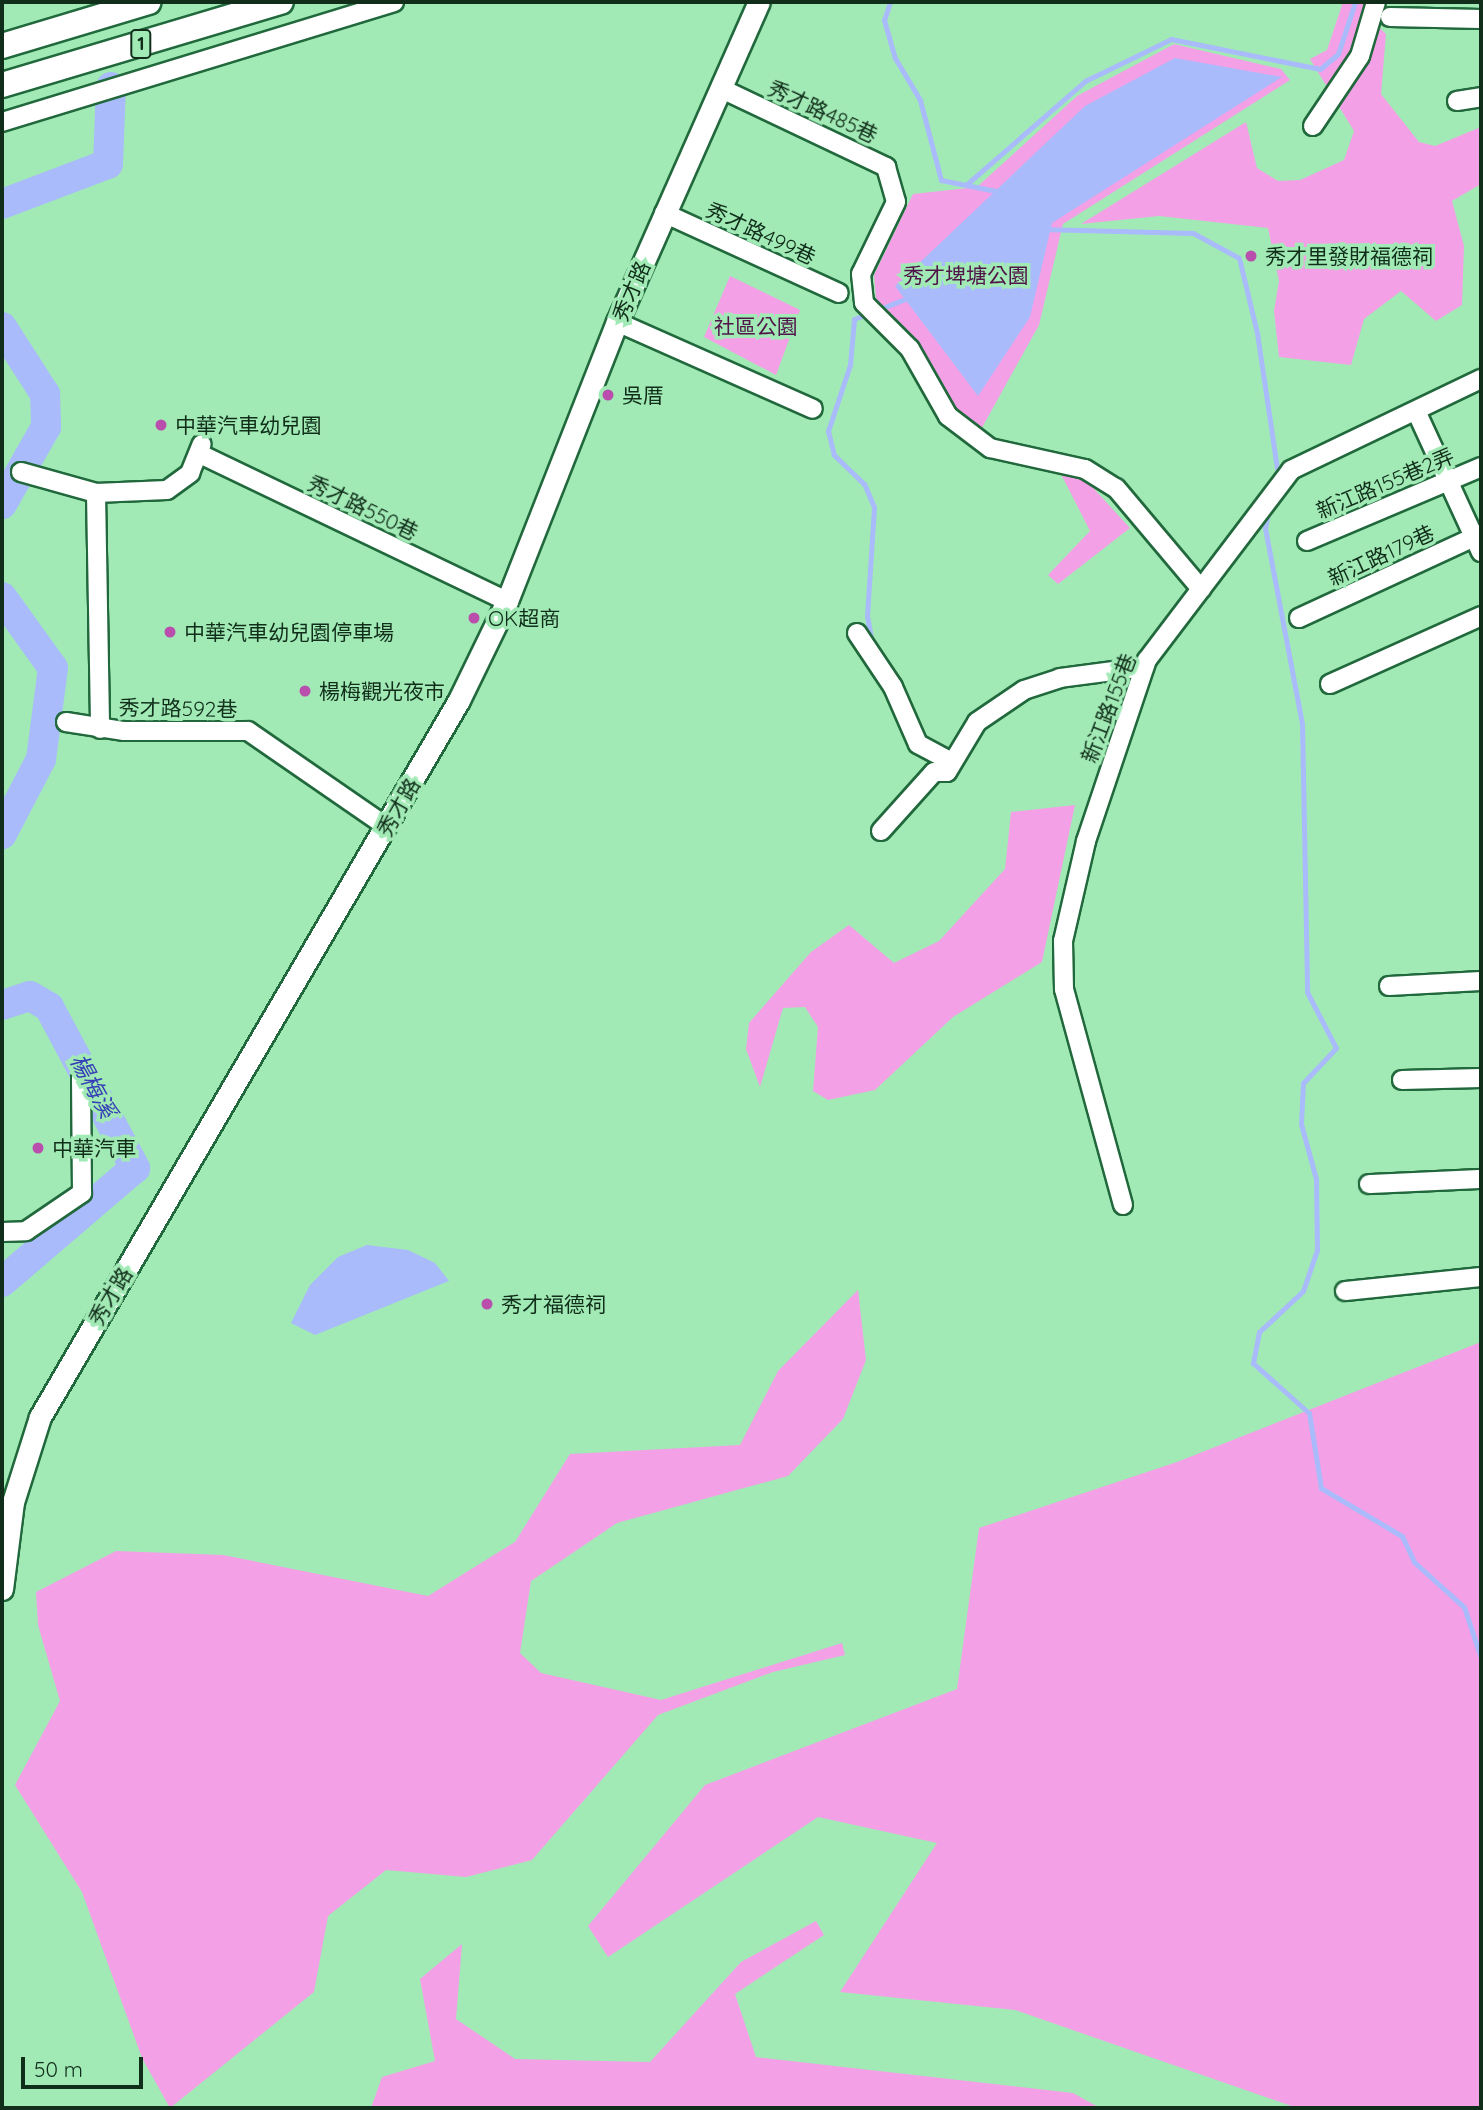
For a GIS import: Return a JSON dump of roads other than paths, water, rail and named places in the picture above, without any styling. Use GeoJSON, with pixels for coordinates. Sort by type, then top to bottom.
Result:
{"type":"FeatureCollection","features":[{"type":"Feature","properties":{"kind":"highway","name":"1"},"geometry":{"type":"LineString","coordinates":[[2,46],[149,2]]}},
{"type":"Feature","properties":{"kind":"highway","name":"1"},"geometry":{"type":"LineString","coordinates":[[2,85],[281,2]]}},
{"type":"Feature","properties":{"kind":"main road","name":"秀才路"},"geometry":{"type":"LineString","coordinates":[[2,1589],[7,1504],[40,1417],[387,827],[507,601],[617,322],[759,2]]}},
{"type":"Feature","properties":{"kind":"street"},"geometry":{"type":"LineString","coordinates":[[2,122],[394,2]]}},
{"type":"Feature","properties":{"kind":"street"},"geometry":{"type":"LineString","coordinates":[[1313,126],[1360,56],[1376,2]]}},
{"type":"Feature","properties":{"kind":"street"},"geometry":{"type":"LineString","coordinates":[[1390,17],[1481,19]]}},
{"type":"Feature","properties":{"kind":"street","name":"秀才路485巷"},"geometry":{"type":"LineString","coordinates":[[722,89],[887,167],[896,201],[861,274],[864,303],[910,349],[948,416],[990,448],[1085,469],[1116,488],[1201,589]]}},
{"type":"Feature","properties":{"kind":"street"},"geometry":{"type":"LineString","coordinates":[[1457,101],[1481,97]]}},
{"type":"Feature","properties":{"kind":"street","name":"秀才路499巷"},"geometry":{"type":"LineString","coordinates":[[664,213],[839,293]]}},
{"type":"Feature","properties":{"kind":"street"},"geometry":{"type":"LineString","coordinates":[[617,322],[814,409]]}},
{"type":"Feature","properties":{"kind":"street","name":"新江路155巷"},"geometry":{"type":"LineString","coordinates":[[1123,1205],[1063,989],[1063,941],[1086,841],[1144,667],[1291,470],[1417,413],[1481,379]]}},
{"type":"Feature","properties":{"kind":"street"},"geometry":{"type":"LineString","coordinates":[[1417,413],[1479,541]]}},
{"type":"Feature","properties":{"kind":"street","name":"秀才路550巷"},"geometry":{"type":"LineString","coordinates":[[96,493],[167,490],[190,473],[201,449],[507,601]]}},
{"type":"Feature","properties":{"kind":"street","name":"新江路155巷2弄"},"geometry":{"type":"LineString","coordinates":[[1307,541],[1481,467]]}},
{"type":"Feature","properties":{"kind":"street"},"geometry":{"type":"LineString","coordinates":[[22,472],[96,493],[100,729]]}},
{"type":"Feature","properties":{"kind":"street","name":"新江路179巷"},"geometry":{"type":"LineString","coordinates":[[1299,618],[1479,541]]}},
{"type":"Feature","properties":{"kind":"street"},"geometry":{"type":"LineString","coordinates":[[1330,684],[1481,616]]}},
{"type":"Feature","properties":{"kind":"street"},"geometry":{"type":"LineString","coordinates":[[857,633],[893,687],[918,744],[952,762]]}},
{"type":"Feature","properties":{"kind":"street"},"geometry":{"type":"LineString","coordinates":[[881,831],[934,772],[947,772],[978,722],[1024,690],[1060,678],[1144,667]]}},
{"type":"Feature","properties":{"kind":"street","name":"秀才路592巷"},"geometry":{"type":"LineString","coordinates":[[66,722],[100,729],[248,731],[387,827]]}},
{"type":"Feature","properties":{"kind":"street"},"geometry":{"type":"LineString","coordinates":[[1389,986],[1481,981]]}},
{"type":"Feature","properties":{"kind":"street"},"geometry":{"type":"LineString","coordinates":[[2,1232],[26,1231],[82,1193],[81,1078]]}},
{"type":"Feature","properties":{"kind":"street"},"geometry":{"type":"LineString","coordinates":[[1402,1080],[1481,1078]]}},
{"type":"Feature","properties":{"kind":"street"},"geometry":{"type":"LineString","coordinates":[[1369,1184],[1481,1179]]}},
{"type":"Feature","properties":{"kind":"street"},"geometry":{"type":"LineString","coordinates":[[1345,1291],[1481,1277]]}},
{"type":"Feature","properties":{"kind":"water","name":"秀才埤塘公園"},"geometry":{"type":"Polygon","coordinates":[[[1175,58],[1282,77],[1052,223],[1030,317],[978,396],[895,286],[1085,106],[1175,58]]]}},
{"type":"Feature","properties":{"kind":"water"},"geometry":{"type":"Polygon","coordinates":[[[367,1245],[408,1250],[435,1263],[449,1281],[315,1335],[291,1323],[310,1285],[338,1257],[367,1245]]]}},
{"type":"Feature","properties":{"kind":"waterway"},"geometry":{"type":"LineString","coordinates":[[890,2],[884,20],[895,58],[920,100],[941,180],[1001,192]]}},
{"type":"Feature","properties":{"kind":"waterway"},"geometry":{"type":"LineString","coordinates":[[967,184],[1085,81],[1171,39],[1320,69],[1338,54],[1355,2]]}},
{"type":"Feature","properties":{"kind":"waterway","name":"楊梅溪"},"geometry":{"type":"LineString","coordinates":[[2,204],[108,164],[111,87]]}},
{"type":"Feature","properties":{"kind":"waterway"},"geometry":{"type":"LineString","coordinates":[[1041,229],[1193,233],[1239,258],[1257,333],[1277,469]]}},
{"type":"Feature","properties":{"kind":"waterway"},"geometry":{"type":"LineString","coordinates":[[900,684],[871,638],[867,616],[874,507],[864,484],[834,455],[828,431],[850,365],[854,319],[910,297]]}},
{"type":"Feature","properties":{"kind":"waterway","name":"楊梅溪"},"geometry":{"type":"LineString","coordinates":[[2,327],[45,394],[46,427],[2,504]]}},
{"type":"Feature","properties":{"kind":"waterway"},"geometry":{"type":"LineString","coordinates":[[1269,508],[1265,528],[1302,723],[1307,992],[1336,1048],[1303,1083],[1301,1124],[1316,1179],[1317,1250],[1303,1291],[1259,1332],[1253,1363],[1309,1413],[1321,1488],[1402,1536],[1414,1562],[1464,1607],[1481,1658]]}},
{"type":"Feature","properties":{"kind":"waterway","name":"楊梅溪"},"geometry":{"type":"LineString","coordinates":[[2,597],[53,668],[41,759],[2,834]]}},
{"type":"Feature","properties":{"kind":"waterway","name":"楊梅溪"},"geometry":{"type":"LineString","coordinates":[[2,1005],[30,996],[49,1007],[135,1168],[2,1282]]}},
{"type":"Feature","properties":{"kind":"place","name":"秀才里發財福德祠"},"geometry":{"type":"Point","coordinates":[1251,256]}},
{"type":"Feature","properties":{"kind":"place","name":"吳厝"},"geometry":{"type":"Point","coordinates":[608,395]}},
{"type":"Feature","properties":{"kind":"place","name":"中華汽車幼兒園"},"geometry":{"type":"Point","coordinates":[161,425]}},
{"type":"Feature","properties":{"kind":"place","name":"OK超商"},"geometry":{"type":"Point","coordinates":[474,618]}},
{"type":"Feature","properties":{"kind":"place","name":"中華汽車幼兒園停車場"},"geometry":{"type":"Point","coordinates":[170,632]}},
{"type":"Feature","properties":{"kind":"place","name":"楊梅觀光夜市"},"geometry":{"type":"Point","coordinates":[305,691]}},
{"type":"Feature","properties":{"kind":"place","name":"中華汽車"},"geometry":{"type":"Point","coordinates":[38,1148]}},
{"type":"Feature","properties":{"kind":"place","name":"秀才福德祠"},"geometry":{"type":"Point","coordinates":[487,1304]}},
{"type":"Feature","properties":{"kind":"park label","name":"社區公園"},"geometry":{"type":"Point","coordinates":[756,326]}}]}
